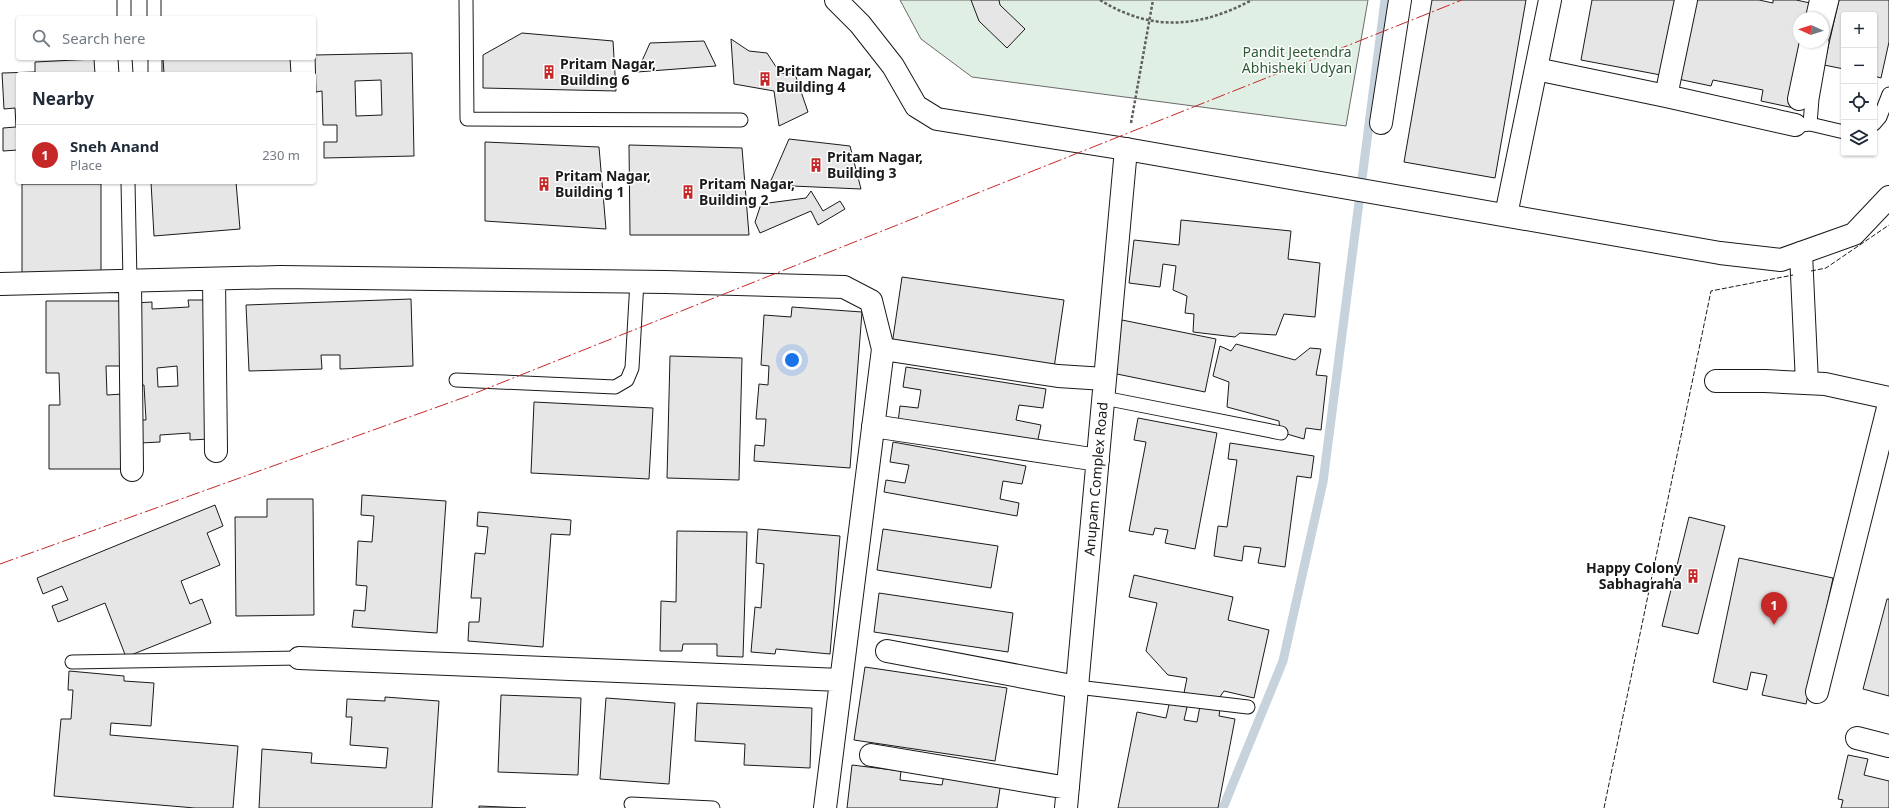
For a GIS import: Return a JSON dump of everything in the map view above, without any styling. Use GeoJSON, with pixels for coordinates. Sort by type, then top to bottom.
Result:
{"type":"FeatureCollection","features":[{"type":"Feature","properties":{"kind":"street"},"geometry":{"type":"LineString","coordinates":[[836,0],[860,24],[893,66],[916,106],[938,119],[1126,149],[1720,253],[1781,260],[1854,234],[1889,197]]}},
{"type":"Feature","properties":{"kind":"street"},"geometry":{"type":"LineString","coordinates":[[1381,123],[1400,0]]}},
{"type":"Feature","properties":{"kind":"street"},"geometry":{"type":"LineString","coordinates":[[1506,215],[1550,0]]}},
{"type":"Feature","properties":{"kind":"street"},"geometry":{"type":"LineString","coordinates":[[1666,96],[1686,0]]}},
{"type":"Feature","properties":{"kind":"street"},"geometry":{"type":"LineString","coordinates":[[1818,12],[1821,0]]}},
{"type":"Feature","properties":{"kind":"street"},"geometry":{"type":"LineString","coordinates":[[1799,100],[1810,48]]}},
{"type":"Feature","properties":{"kind":"street"},"geometry":{"type":"LineString","coordinates":[[1536,69],[1803,125]]}},
{"type":"Feature","properties":{"kind":"street","name":"Anupam Complex Road"},"geometry":{"type":"LineString","coordinates":[[1067,798],[1126,149]]}},
{"type":"Feature","properties":{"kind":"street"},"geometry":{"type":"LineString","coordinates":[[1802,253],[1807,383]]}},
{"type":"Feature","properties":{"kind":"street"},"geometry":{"type":"LineString","coordinates":[[0,284],[280,277],[637,282],[844,287],[871,301],[884,349],[825,808]]}},
{"type":"Feature","properties":{"kind":"street"},"geometry":{"type":"LineString","coordinates":[[214,279],[216,451]]}},
{"type":"Feature","properties":{"kind":"street"},"geometry":{"type":"LineString","coordinates":[[130,281],[132,470]]}},
{"type":"Feature","properties":{"kind":"street"},"geometry":{"type":"LineString","coordinates":[[884,349],[1058,376],[1104,389]]}},
{"type":"Feature","properties":{"kind":"street"},"geometry":{"type":"LineString","coordinates":[[1716,381],[1764,381],[1825,384],[1889,398]]}},
{"type":"Feature","properties":{"kind":"street"},"geometry":{"type":"LineString","coordinates":[[1817,692],[1889,404]]}},
{"type":"Feature","properties":{"kind":"street"},"geometry":{"type":"LineString","coordinates":[[873,426],[1098,460]]}},
{"type":"Feature","properties":{"kind":"street"},"geometry":{"type":"LineString","coordinates":[[887,651],[1077,687]]}},
{"type":"Feature","properties":{"kind":"street"},"geometry":{"type":"LineString","coordinates":[[299,658],[841,680]]}},
{"type":"Feature","properties":{"kind":"street"},"geometry":{"type":"LineString","coordinates":[[1857,738],[1889,746]]}},
{"type":"Feature","properties":{"kind":"street"},"geometry":{"type":"LineString","coordinates":[[871,755],[1067,798]]}},
{"type":"Feature","properties":{"kind":"lane"},"geometry":{"type":"LineString","coordinates":[[124,0],[124,16]]}},
{"type":"Feature","properties":{"kind":"lane"},"geometry":{"type":"LineString","coordinates":[[154,0],[154,16]]}},
{"type":"Feature","properties":{"kind":"lane"},"geometry":{"type":"LineString","coordinates":[[466,0],[467,119],[741,120]]}},
{"type":"Feature","properties":{"kind":"lane"},"geometry":{"type":"LineString","coordinates":[[1829,12],[1832,0]]}},
{"type":"Feature","properties":{"kind":"lane"},"geometry":{"type":"LineString","coordinates":[[1821,48],[1812,99],[1803,125],[1841,131]]}},
{"type":"Feature","properties":{"kind":"lane"},"geometry":{"type":"LineString","coordinates":[[125,60],[126,72]]}},
{"type":"Feature","properties":{"kind":"lane"},"geometry":{"type":"LineString","coordinates":[[155,60],[155,72]]}},
{"type":"Feature","properties":{"kind":"lane"},"geometry":{"type":"LineString","coordinates":[[1877,120],[1880,117],[1889,94]]}},
{"type":"Feature","properties":{"kind":"lane"},"geometry":{"type":"LineString","coordinates":[[128,184],[130,281]]}},
{"type":"Feature","properties":{"kind":"lane"},"geometry":{"type":"LineString","coordinates":[[456,380],[615,387],[627,380],[632,368],[637,282]]}},
{"type":"Feature","properties":{"kind":"lane"},"geometry":{"type":"LineString","coordinates":[[1104,389],[1281,433]]}},
{"type":"Feature","properties":{"kind":"lane"},"geometry":{"type":"LineString","coordinates":[[72,662],[299,658]]}},
{"type":"Feature","properties":{"kind":"lane"},"geometry":{"type":"LineString","coordinates":[[1077,687],[1248,707]]}},
{"type":"Feature","properties":{"kind":"lane"},"geometry":{"type":"LineString","coordinates":[[631,804],[713,808]]}},
{"type":"Feature","properties":{"kind":"path"},"geometry":{"type":"LineString","coordinates":[[1100,0],[1116,10],[1149,20],[1171,23],[1199,21],[1226,13],[1252,0]]}},
{"type":"Feature","properties":{"kind":"path"},"geometry":{"type":"LineString","coordinates":[[1126,149],[1153,0]]}},
{"type":"Feature","properties":{"kind":"green space","name":"Pandit Jeetendra Abhisheki Udyan"},"geometry":{"type":"Polygon","coordinates":[[[900,0],[1368,0],[1346,126],[972,77],[921,39],[900,0]]]}},
{"type":"Feature","properties":{"kind":"building"},"geometry":{"type":"Polygon","coordinates":[[[971,0],[999,0],[1000,5],[1025,29],[1007,48],[979,21],[971,0]]]}},
{"type":"Feature","properties":{"kind":"building"},"geometry":{"type":"Polygon","coordinates":[[[1432,0],[1526,0],[1495,178],[1404,162],[1432,0]]]}},
{"type":"Feature","properties":{"kind":"building"},"geometry":{"type":"Polygon","coordinates":[[[1592,0],[1681,0],[1666,76],[1581,60],[1592,0]]]}},
{"type":"Feature","properties":{"kind":"building"},"geometry":{"type":"Polygon","coordinates":[[[1695,0],[1759,0],[1773,3],[1773,0],[1796,0],[1815,4],[1814,12],[1793,12],[1793,48],[1807,48],[1794,108],[1761,101],[1763,90],[1713,80],[1711,86],[1678,79],[1695,0]]]}},
{"type":"Feature","properties":{"kind":"building"},"geometry":{"type":"Polygon","coordinates":[[[1839,0],[1889,0],[1889,42],[1881,78],[1877,77],[1877,12],[1841,12],[1841,68],[1824,65],[1839,0]]]}},
{"type":"Feature","properties":{"kind":"building","name":"Pritam Nagar, Building 6"},"geometry":{"type":"Polygon","coordinates":[[[522,33],[613,41],[616,91],[483,88],[483,55],[522,33]]]}},
{"type":"Feature","properties":{"kind":"building","name":"Pritam Nagar, Building 4"},"geometry":{"type":"Polygon","coordinates":[[[731,39],[749,51],[767,53],[780,73],[795,74],[808,112],[779,126],[774,91],[734,84],[731,39]]]}},
{"type":"Feature","properties":{"kind":"building"},"geometry":{"type":"Polygon","coordinates":[[[704,41],[716,66],[637,72],[650,43],[704,41]]]}},
{"type":"Feature","properties":{"kind":"building"},"geometry":{"type":"Polygon","coordinates":[[[412,53],[414,156],[324,158],[324,142],[337,142],[337,125],[323,125],[322,91],[316,92],[316,55],[412,53]],[[381,80],[355,81],[356,116],[382,115],[381,80]]]}},
{"type":"Feature","properties":{"kind":"building"},"geometry":{"type":"Polygon","coordinates":[[[94,60],[95,72],[35,72],[35,62],[94,60]]]}},
{"type":"Feature","properties":{"kind":"building"},"geometry":{"type":"Polygon","coordinates":[[[163,60],[290,60],[291,72],[164,72],[163,60]]]}},
{"type":"Feature","properties":{"kind":"building"},"geometry":{"type":"Polygon","coordinates":[[[2,73],[16,73],[16,127],[15,108],[4,109],[2,73]]]}},
{"type":"Feature","properties":{"kind":"building"},"geometry":{"type":"Polygon","coordinates":[[[16,127],[16,150],[3,151],[3,128],[16,127]]]}},
{"type":"Feature","properties":{"kind":"building","name":"Pritam Nagar, Building 3"},"geometry":{"type":"Polygon","coordinates":[[[789,139],[850,146],[861,189],[769,185],[789,139]]]}},
{"type":"Feature","properties":{"kind":"building","name":"Pritam Nagar, Building 1"},"geometry":{"type":"Polygon","coordinates":[[[485,142],[599,147],[606,229],[485,221],[485,142]]]}},
{"type":"Feature","properties":{"kind":"building","name":"Pritam Nagar, Building 2"},"geometry":{"type":"Polygon","coordinates":[[[629,145],[742,148],[749,235],[630,235],[629,145]]]}},
{"type":"Feature","properties":{"kind":"building"},"geometry":{"type":"Polygon","coordinates":[[[22,184],[101,184],[101,279],[22,280],[22,184]]]}},
{"type":"Feature","properties":{"kind":"building"},"geometry":{"type":"Polygon","coordinates":[[[151,184],[236,184],[240,229],[154,236],[151,184]]]}},
{"type":"Feature","properties":{"kind":"building"},"geometry":{"type":"Polygon","coordinates":[[[811,191],[823,211],[840,201],[845,209],[818,225],[811,211],[760,233],[755,222],[761,204],[806,198],[811,191]]]}},
{"type":"Feature","properties":{"kind":"building"},"geometry":{"type":"Polygon","coordinates":[[[1181,220],[1291,231],[1288,259],[1320,263],[1315,317],[1284,314],[1276,335],[1240,333],[1235,337],[1193,332],[1194,314],[1185,313],[1187,296],[1173,290],[1176,266],[1163,264],[1160,287],[1129,283],[1134,240],[1179,245],[1181,220]]]}},
{"type":"Feature","properties":{"kind":"building"},"geometry":{"type":"Polygon","coordinates":[[[902,277],[1064,300],[1054,368],[892,345],[902,277]]]}},
{"type":"Feature","properties":{"kind":"building"},"geometry":{"type":"Polygon","coordinates":[[[411,299],[413,366],[340,369],[340,355],[321,355],[322,369],[249,371],[246,305],[411,299]]]}},
{"type":"Feature","properties":{"kind":"building"},"geometry":{"type":"Polygon","coordinates":[[[188,300],[204,300],[210,439],[190,440],[190,433],[160,435],[160,442],[140,443],[139,420],[146,420],[144,385],[137,385],[134,303],[152,302],[152,309],[189,307],[188,300]],[[177,366],[157,368],[158,387],[178,386],[177,366]]]}},
{"type":"Feature","properties":{"kind":"building"},"geometry":{"type":"Polygon","coordinates":[[[46,301],[121,301],[121,366],[106,366],[107,395],[123,394],[124,469],[49,469],[49,405],[60,405],[59,373],[46,373],[46,301]]]}},
{"type":"Feature","properties":{"kind":"building"},"geometry":{"type":"Polygon","coordinates":[[[792,307],[862,312],[850,468],[754,461],[755,445],[764,446],[766,419],[756,419],[759,384],[768,385],[769,366],[761,365],[764,315],[791,317],[792,307]]]}},
{"type":"Feature","properties":{"kind":"building"},"geometry":{"type":"Polygon","coordinates":[[[1122,320],[1216,339],[1205,392],[1112,373],[1122,320]]]}},
{"type":"Feature","properties":{"kind":"building"},"geometry":{"type":"Polygon","coordinates":[[[1236,344],[1295,360],[1310,348],[1321,349],[1316,375],[1327,376],[1321,430],[1306,428],[1304,439],[1280,432],[1279,421],[1227,407],[1229,382],[1213,376],[1220,346],[1231,351],[1236,344]]]}},
{"type":"Feature","properties":{"kind":"building"},"geometry":{"type":"Polygon","coordinates":[[[670,356],[742,358],[739,480],[667,478],[670,356]]]}},
{"type":"Feature","properties":{"kind":"building"},"geometry":{"type":"Polygon","coordinates":[[[906,367],[1046,389],[1043,408],[1019,405],[1016,420],[1041,425],[1037,444],[898,422],[900,406],[918,408],[921,390],[903,387],[906,367]]]}},
{"type":"Feature","properties":{"kind":"building"},"geometry":{"type":"Polygon","coordinates":[[[534,402],[653,408],[649,479],[531,473],[534,402]]]}},
{"type":"Feature","properties":{"kind":"building"},"geometry":{"type":"Polygon","coordinates":[[[1138,418],[1217,433],[1195,549],[1165,543],[1168,530],[1155,528],[1153,535],[1129,531],[1146,442],[1134,440],[1138,418]]]}},
{"type":"Feature","properties":{"kind":"building"},"geometry":{"type":"Polygon","coordinates":[[[893,442],[1026,466],[1022,484],[1003,481],[1000,499],[1019,503],[1017,516],[884,492],[886,480],[905,483],[909,465],[890,462],[893,442]]]}},
{"type":"Feature","properties":{"kind":"building"},"geometry":{"type":"Polygon","coordinates":[[[1230,443],[1314,456],[1311,478],[1297,476],[1285,567],[1258,563],[1261,548],[1244,546],[1242,561],[1214,556],[1218,526],[1227,527],[1237,460],[1228,459],[1230,443]]]}},
{"type":"Feature","properties":{"kind":"building"},"geometry":{"type":"Polygon","coordinates":[[[362,495],[446,501],[437,633],[352,627],[354,610],[365,611],[367,586],[356,585],[358,541],[372,542],[374,516],[361,515],[362,495]]]}},
{"type":"Feature","properties":{"kind":"building"},"geometry":{"type":"Polygon","coordinates":[[[267,499],[313,499],[314,615],[236,616],[235,517],[267,517],[267,499]]]}},
{"type":"Feature","properties":{"kind":"building"},"geometry":{"type":"Polygon","coordinates":[[[215,505],[223,526],[207,533],[220,565],[181,581],[190,604],[202,599],[211,623],[126,657],[105,603],[58,622],[52,606],[68,600],[62,586],[43,594],[37,578],[215,505]]]}},
{"type":"Feature","properties":{"kind":"building"},"geometry":{"type":"Polygon","coordinates":[[[478,512],[571,520],[570,535],[551,534],[543,647],[468,641],[469,622],[479,622],[481,598],[471,598],[475,553],[485,554],[488,527],[477,526],[478,512]]]}},
{"type":"Feature","properties":{"kind":"building","name":"Happy Colony Sabhagraha"},"geometry":{"type":"Polygon","coordinates":[[[1689,517],[1725,526],[1698,634],[1662,626],[1689,517]]]}},
{"type":"Feature","properties":{"kind":"building"},"geometry":{"type":"Polygon","coordinates":[[[758,529],[840,536],[830,654],[776,649],[775,654],[751,652],[755,607],[761,608],[764,564],[756,563],[758,529]]]}},
{"type":"Feature","properties":{"kind":"building"},"geometry":{"type":"Polygon","coordinates":[[[883,529],[998,546],[991,588],[877,570],[883,529]]]}},
{"type":"Feature","properties":{"kind":"building"},"geometry":{"type":"Polygon","coordinates":[[[677,531],[747,532],[743,657],[717,656],[717,644],[683,644],[682,651],[660,651],[661,601],[676,602],[677,531]]]}},
{"type":"Feature","properties":{"kind":"building"},"geometry":{"type":"Polygon","coordinates":[[[1739,558],[1833,578],[1806,704],[1762,695],[1767,675],[1751,672],[1747,690],[1713,682],[1739,558]]]}},
{"type":"Feature","properties":{"kind":"building"},"geometry":{"type":"Polygon","coordinates":[[[1134,575],[1233,597],[1228,620],[1269,630],[1254,698],[1224,691],[1219,698],[1184,693],[1187,678],[1168,675],[1146,651],[1157,603],[1129,597],[1134,575]]]}},
{"type":"Feature","properties":{"kind":"building"},"geometry":{"type":"Polygon","coordinates":[[[879,593],[1013,613],[1008,652],[874,632],[879,593]]]}},
{"type":"Feature","properties":{"kind":"building"},"geometry":{"type":"Polygon","coordinates":[[[1887,599],[1889,599],[1889,696],[1863,689],[1887,599]]]}},
{"type":"Feature","properties":{"kind":"building"},"geometry":{"type":"Polygon","coordinates":[[[865,667],[1007,688],[995,761],[854,740],[865,667]]]}},
{"type":"Feature","properties":{"kind":"building"},"geometry":{"type":"Polygon","coordinates":[[[69,671],[124,676],[124,681],[154,683],[151,726],[111,723],[110,735],[238,746],[233,808],[195,808],[54,796],[61,719],[71,719],[73,690],[68,690],[69,671]]]}},
{"type":"Feature","properties":{"kind":"building"},"geometry":{"type":"Polygon","coordinates":[[[501,695],[581,698],[578,775],[498,772],[501,695]]]}},
{"type":"Feature","properties":{"kind":"building"},"geometry":{"type":"Polygon","coordinates":[[[385,697],[439,701],[432,808],[259,808],[262,749],[312,753],[311,763],[386,768],[388,748],[350,745],[352,717],[346,717],[347,699],[385,701],[385,697]]]}},
{"type":"Feature","properties":{"kind":"building"},"geometry":{"type":"Polygon","coordinates":[[[606,698],[675,703],[669,784],[600,779],[606,698]]]}},
{"type":"Feature","properties":{"kind":"building"},"geometry":{"type":"Polygon","coordinates":[[[1170,700],[1188,703],[1184,720],[1197,722],[1200,706],[1220,709],[1219,716],[1235,719],[1218,808],[1118,808],[1137,712],[1166,718],[1170,700]]]}},
{"type":"Feature","properties":{"kind":"building"},"geometry":{"type":"Polygon","coordinates":[[[697,703],[812,708],[810,768],[744,765],[745,744],[695,741],[697,703]]]}},
{"type":"Feature","properties":{"kind":"building"},"geometry":{"type":"Polygon","coordinates":[[[1848,755],[1868,759],[1864,775],[1889,781],[1889,808],[1841,808],[1843,800],[1838,799],[1848,755]]]}},
{"type":"Feature","properties":{"kind":"building"},"geometry":{"type":"Polygon","coordinates":[[[852,765],[901,771],[900,780],[942,785],[944,775],[1001,782],[997,808],[847,808],[852,765]]]}},
{"type":"Feature","properties":{"kind":"building"},"geometry":{"type":"Polygon","coordinates":[[[479,806],[526,808],[479,808],[479,806]]]}},
{"type":"Feature","properties":{"kind":"waterway"},"geometry":{"type":"LineString","coordinates":[[1223,808],[1283,661],[1323,482],[1385,0]]}},
{"type":"Feature","properties":{"kind":"fence"},"geometry":{"type":"LineString","coordinates":[[1811,271],[1826,268],[1889,225]]}},
{"type":"Feature","properties":{"kind":"fence"},"geometry":{"type":"LineString","coordinates":[[1604,808],[1711,291],[1793,275]]}},
{"type":"Feature","properties":{"kind":"power"},"geometry":{"type":"LineString","coordinates":[[0,564],[468,396],[1462,0]]}},
{"type":"Feature","properties":{"kind":"place","name":"Pritam Nagar, Building 6"},"geometry":{"type":"Point","coordinates":[549,72]}},
{"type":"Feature","properties":{"kind":"place","name":"Pritam Nagar, Building 4"},"geometry":{"type":"Point","coordinates":[765,79]}},
{"type":"Feature","properties":{"kind":"place","name":"Pritam Nagar, Building 3"},"geometry":{"type":"Point","coordinates":[816,165]}},
{"type":"Feature","properties":{"kind":"place","name":"Pritam Nagar, Building 1"},"geometry":{"type":"Point","coordinates":[544,184]}},
{"type":"Feature","properties":{"kind":"place","name":"Pritam Nagar, Building 2"},"geometry":{"type":"Point","coordinates":[688,192]}},
{"type":"Feature","properties":{"kind":"place","name":"Happy Colony Sabhagraha"},"geometry":{"type":"Point","coordinates":[1693,576]}},
{"type":"Feature","properties":{"kind":"place","name":"Sneh Anand"},"geometry":{"type":"Point","coordinates":[1774,625]}}]}
